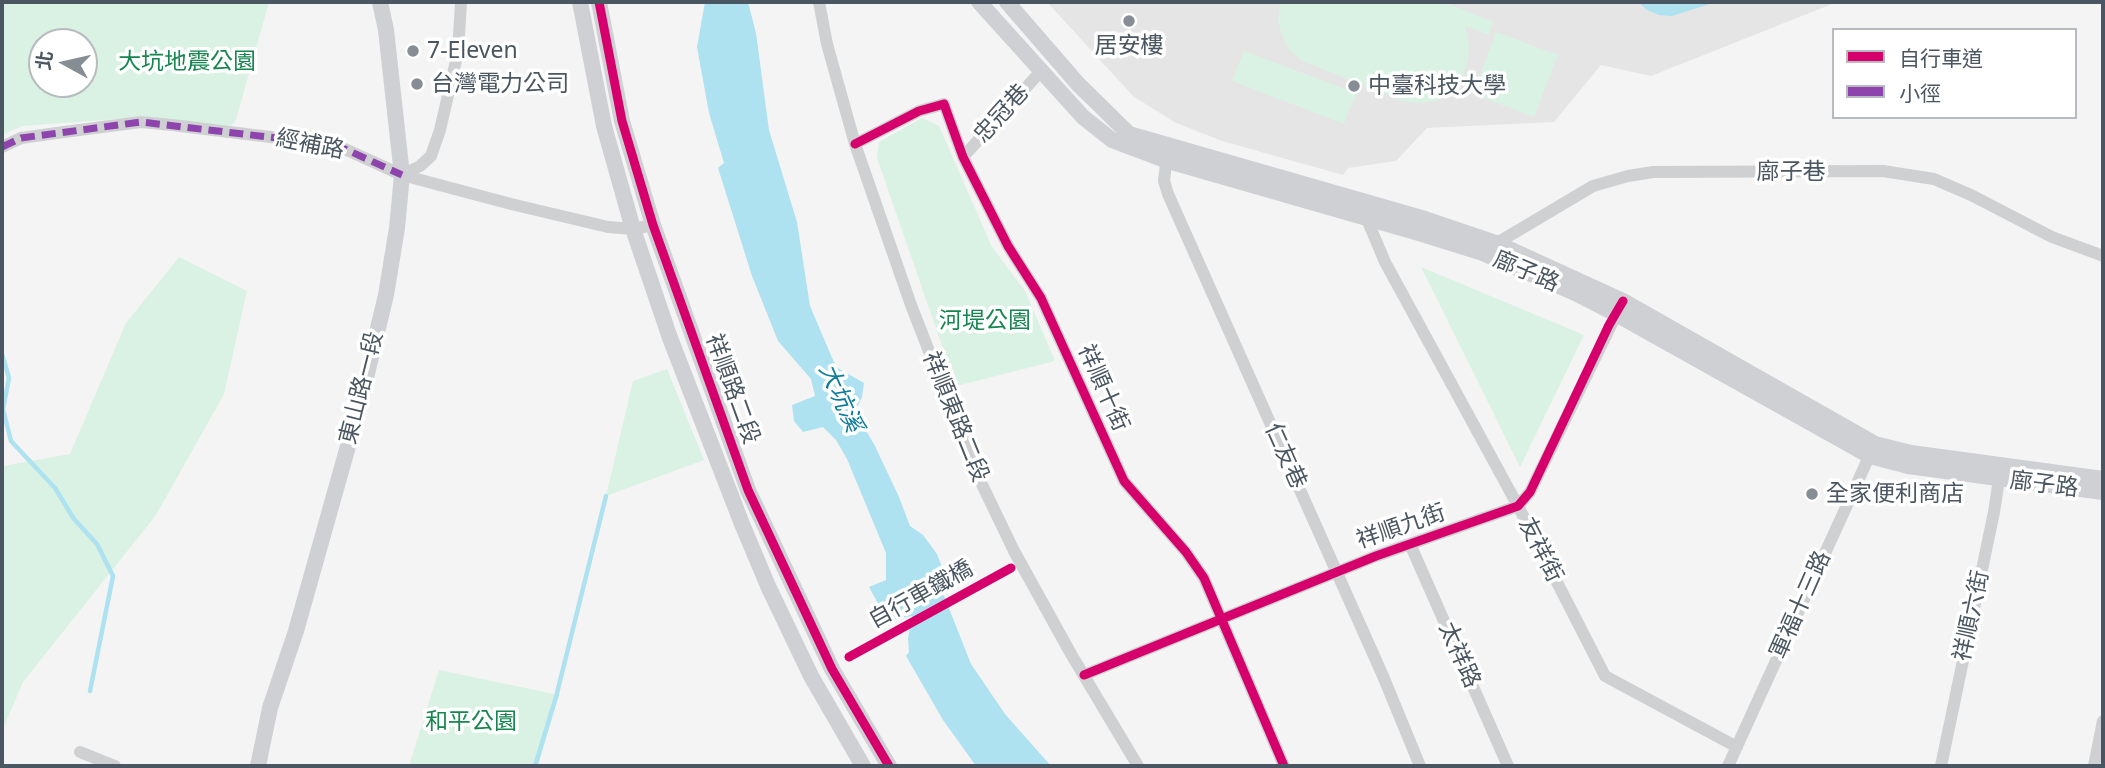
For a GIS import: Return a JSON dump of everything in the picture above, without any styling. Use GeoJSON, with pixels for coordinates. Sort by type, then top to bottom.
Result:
{"type":"FeatureCollection","features":[{"type":"Feature","properties":{"kind":"main road","name":"東山路一段"},"geometry":{"type":"LineString","coordinates":[[258,766],[270,708],[296,631],[359,407],[386,295],[397,228],[402,175],[386,30],[380,2]]}},
{"type":"Feature","properties":{"kind":"main road","name":"祥順路二段"},"geometry":{"type":"LineString","coordinates":[[580,2],[604,127],[633,229],[670,338],[757,561],[811,676],[863,766]]}},
{"type":"Feature","properties":{"kind":"main road","name":"祥順路二段"},"geometry":{"type":"LineString","coordinates":[[600,2],[622,121],[653,225],[747,490],[832,668],[889,766]]}},
{"type":"Feature","properties":{"kind":"main road","name":"廍子路"},"geometry":{"type":"LineString","coordinates":[[979,2],[1083,117],[1112,139],[1425,219],[1496,243],[1619,307],[1872,450],[1911,453],[2103,492]]}},
{"type":"Feature","properties":{"kind":"main road","name":"廍子路"},"geometry":{"type":"LineString","coordinates":[[1007,2],[1078,84],[1129,134],[1167,152],[1480,253],[1575,293],[1619,307]]}},
{"type":"Feature","properties":{"kind":"main road","name":"廍子路"},"geometry":{"type":"LineString","coordinates":[[2000,472],[2103,479]]}},
{"type":"Feature","properties":{"kind":"street"},"geometry":{"type":"LineString","coordinates":[[402,175],[420,166],[431,156],[440,130],[458,52],[461,2]]}},
{"type":"Feature","properties":{"kind":"street","name":"祥順東路二段"},"geometry":{"type":"LineString","coordinates":[[819,2],[827,44],[855,145],[911,305],[976,472],[1014,551],[1138,766]]}},
{"type":"Feature","properties":{"kind":"street","name":"忠冠巷"},"geometry":{"type":"LineString","coordinates":[[963,158],[1041,72]]}},
{"type":"Feature","properties":{"kind":"street","name":"祥順十街"},"geometry":{"type":"LineString","coordinates":[[855,145],[919,111],[944,104],[963,158],[1007,246],[1041,298],[1124,481],[1186,552],[1204,578],[1284,766]]}},
{"type":"Feature","properties":{"kind":"street","name":"經補路"},"geometry":{"type":"LineString","coordinates":[[2,147],[21,138],[141,122],[336,145],[402,175],[608,227],[633,229],[653,225]]}},
{"type":"Feature","properties":{"kind":"street","name":"仁友巷"},"geometry":{"type":"LineString","coordinates":[[1167,152],[1164,181],[1168,194],[1420,766]]}},
{"type":"Feature","properties":{"kind":"street","name":"廍子巷"},"geometry":{"type":"LineString","coordinates":[[1480,253],[1593,186],[1628,176],[1653,172],[1882,171],[1934,179],[2052,237],[2103,256]]}},
{"type":"Feature","properties":{"kind":"street","name":"友祥街"},"geometry":{"type":"LineString","coordinates":[[1366,217],[1385,261],[1518,506],[1605,676],[1737,747]]}},
{"type":"Feature","properties":{"kind":"street"},"geometry":{"type":"LineString","coordinates":[[1518,506],[1530,492],[1619,307]]}},
{"type":"Feature","properties":{"kind":"street","name":"軍福十三路"},"geometry":{"type":"LineString","coordinates":[[1728,766],[1872,450]]}},
{"type":"Feature","properties":{"kind":"street","name":"祥順六街"},"geometry":{"type":"LineString","coordinates":[[1941,766],[2000,472]]}},
{"type":"Feature","properties":{"kind":"street","name":"祥順九街"},"geometry":{"type":"LineString","coordinates":[[1084,675],[1336,571],[1518,506]]}},
{"type":"Feature","properties":{"kind":"street","name":"太祥路"},"geometry":{"type":"LineString","coordinates":[[1410,544],[1508,766]]}},
{"type":"Feature","properties":{"kind":"street"},"geometry":{"type":"LineString","coordinates":[[2094,766],[2103,721]]}},
{"type":"Feature","properties":{"kind":"street"},"geometry":{"type":"LineString","coordinates":[[80,752],[115,766]]}},
{"type":"Feature","properties":{"kind":"shaded area","name":"中臺科技大學"},"geometry":{"type":"Polygon","coordinates":[[[1047,2],[1837,2],[1651,76],[1601,65],[1554,122],[1427,128],[1396,161],[1348,168],[1343,175],[1222,141],[1174,122],[1133,96],[1047,2]]]}},
{"type":"Feature","properties":{"kind":"green space","name":"大坑地震公園"},"geometry":{"type":"Polygon","coordinates":[[[2,2],[269,2],[236,120],[231,126],[144,117],[22,126],[2,135],[2,2]]]}},
{"type":"Feature","properties":{"kind":"green space"},"geometry":{"type":"Polygon","coordinates":[[[1281,2],[1445,2],[1493,22],[1489,35],[1465,26],[1469,46],[1468,60],[1461,79],[1454,89],[1437,101],[1417,103],[1403,101],[1302,61],[1291,51],[1282,36],[1278,19],[1281,2]]]}},
{"type":"Feature","properties":{"kind":"green space"},"geometry":{"type":"Polygon","coordinates":[[[1496,32],[1558,55],[1534,117],[1473,94],[1496,32]]]}},
{"type":"Feature","properties":{"kind":"green space"},"geometry":{"type":"Polygon","coordinates":[[[1244,51],[1356,93],[1344,124],[1232,81],[1244,51]]]}},
{"type":"Feature","properties":{"kind":"green space","name":"河堤公園"},"geometry":{"type":"Polygon","coordinates":[[[922,118],[939,126],[992,247],[1025,291],[1055,361],[956,386],[877,158],[879,142],[922,118]]]}},
{"type":"Feature","properties":{"kind":"green space"},"geometry":{"type":"Polygon","coordinates":[[[179,257],[247,291],[224,394],[156,515],[23,682],[2,731],[2,465],[70,454],[126,323],[179,257]]]}},
{"type":"Feature","properties":{"kind":"green space"},"geometry":{"type":"Polygon","coordinates":[[[1421,267],[1584,335],[1520,467],[1421,267]]]}},
{"type":"Feature","properties":{"kind":"green space"},"geometry":{"type":"Polygon","coordinates":[[[667,369],[704,460],[606,496],[633,381],[667,369]]]}},
{"type":"Feature","properties":{"kind":"green space","name":"和平公園"},"geometry":{"type":"Polygon","coordinates":[[[439,670],[559,695],[538,766],[409,766],[439,670]]]}},
{"type":"Feature","properties":{"kind":"water","name":"大坑溪"},"geometry":{"type":"Polygon","coordinates":[[[705,2],[748,2],[756,33],[769,130],[797,222],[810,306],[836,367],[864,383],[862,397],[855,412],[874,444],[910,526],[923,535],[937,554],[942,567],[937,578],[971,664],[1005,714],[1051,766],[976,766],[943,720],[906,656],[909,652],[908,638],[912,616],[893,620],[881,609],[869,587],[886,580],[886,553],[847,459],[836,440],[823,427],[803,432],[794,421],[792,405],[815,396],[811,379],[778,341],[752,276],[718,168],[724,163],[709,113],[697,47],[705,2]]]}},
{"type":"Feature","properties":{"kind":"water"},"geometry":{"type":"Polygon","coordinates":[[[1638,2],[1716,2],[1672,16],[1659,15],[1638,2]]]}},
{"type":"Feature","properties":{"kind":"waterway"},"geometry":{"type":"LineString","coordinates":[[2,354],[9,378],[3,409],[11,441],[55,488],[74,519],[97,544],[113,576],[90,691]]}},
{"type":"Feature","properties":{"kind":"waterway"},"geometry":{"type":"LineString","coordinates":[[535,766],[556,697],[606,496]]}},
{"type":"Feature","properties":{"kind":"marked path"},"geometry":{"type":"LineString","coordinates":[[2,147],[21,138],[141,122],[336,145],[402,175]]}},
{"type":"Feature","properties":{"kind":"cycle path"},"geometry":{"type":"LineString","coordinates":[[599,2],[622,121],[653,225],[748,490],[832,669],[889,766]]}},
{"type":"Feature","properties":{"kind":"cycle path"},"geometry":{"type":"LineString","coordinates":[[855,144],[919,111],[944,104],[963,157],[1008,246],[1041,298],[1124,481],[1186,552],[1204,578],[1284,766]]}},
{"type":"Feature","properties":{"kind":"cycle path"},"geometry":{"type":"LineString","coordinates":[[1084,675],[1376,556],[1518,506],[1530,492],[1623,301]]}},
{"type":"Feature","properties":{"kind":"cycle path","name":"自行車鐵橋"},"geometry":{"type":"LineString","coordinates":[[849,657],[1011,568]]}},
{"type":"Feature","properties":{"kind":"place","name":"居安樓"},"geometry":{"type":"Point","coordinates":[1129,21]}},
{"type":"Feature","properties":{"kind":"place","name":"7-Eleven"},"geometry":{"type":"Point","coordinates":[413,51]}},
{"type":"Feature","properties":{"kind":"place","name":"台灣電力公司"},"geometry":{"type":"Point","coordinates":[417,84]}},
{"type":"Feature","properties":{"kind":"place","name":"中臺科技大學"},"geometry":{"type":"Point","coordinates":[1354,86]}},
{"type":"Feature","properties":{"kind":"place","name":"全家便利商店"},"geometry":{"type":"Point","coordinates":[1812,494]}}]}
